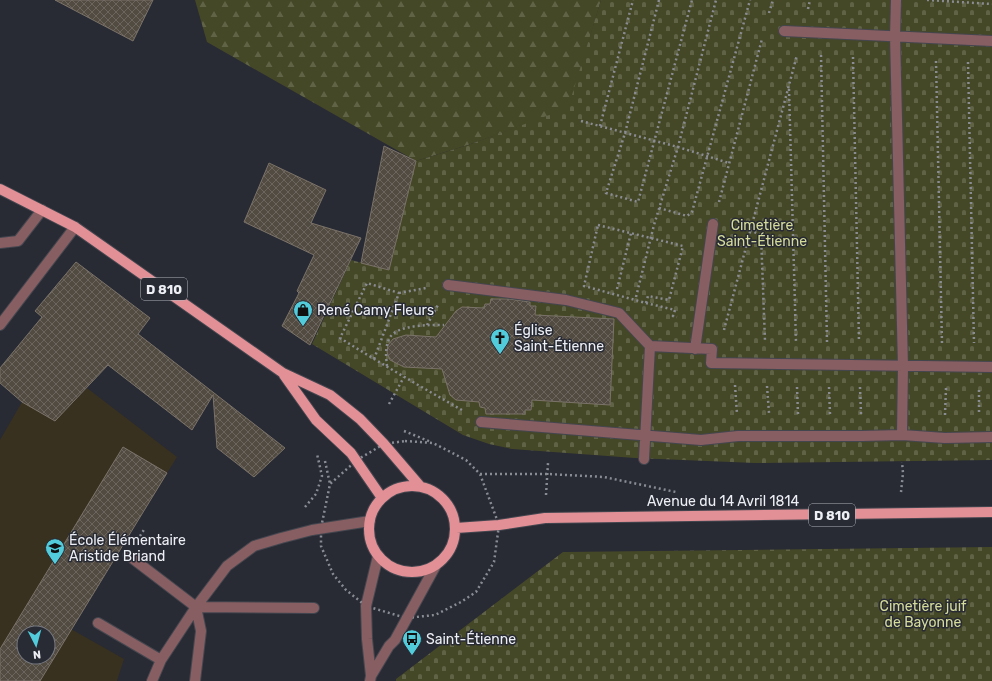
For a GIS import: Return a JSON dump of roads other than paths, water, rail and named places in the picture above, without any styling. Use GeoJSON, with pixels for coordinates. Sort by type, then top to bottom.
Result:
{"type":"FeatureCollection","features":[{"type":"Feature","properties":{"kind":"main road","name":"D 810"},"geometry":{"type":"LineString","coordinates":[[0,189],[75,227],[283,373],[330,395],[360,419],[384,444],[420,486]]}},
{"type":"Feature","properties":{"kind":"main road","name":"D 810"},"geometry":{"type":"LineString","coordinates":[[283,373],[316,420],[357,460],[382,498]]}},
{"type":"Feature","properties":{"kind":"main road"},"geometry":{"type":"LineString","coordinates":[[406,486],[420,486],[434,491],[445,500],[452,513],[456,528],[454,539],[444,558],[436,565],[424,570],[412,572],[399,570],[378,556],[372,545],[369,533],[370,521],[374,508],[382,498],[393,490],[406,486]]}},
{"type":"Feature","properties":{"kind":"main road","name":"Avenue du 14 Avril 1814"},"geometry":{"type":"LineString","coordinates":[[456,528],[499,525],[545,518],[992,512]]}},
{"type":"Feature","properties":{"kind":"street"},"geometry":{"type":"LineString","coordinates":[[896,0],[895,36],[903,367],[902,435]]}},
{"type":"Feature","properties":{"kind":"street"},"geometry":{"type":"LineString","coordinates":[[784,31],[992,41]]}},
{"type":"Feature","properties":{"kind":"street"},"geometry":{"type":"LineString","coordinates":[[0,243],[18,241],[42,210]]}},
{"type":"Feature","properties":{"kind":"street"},"geometry":{"type":"LineString","coordinates":[[695,349],[713,224]]}},
{"type":"Feature","properties":{"kind":"street"},"geometry":{"type":"LineString","coordinates":[[0,325],[75,227]]}},
{"type":"Feature","properties":{"kind":"street"},"geometry":{"type":"LineString","coordinates":[[448,285],[566,300],[619,313],[650,346],[712,349],[712,363],[903,367],[992,367]]}},
{"type":"Feature","properties":{"kind":"street"},"geometry":{"type":"LineString","coordinates":[[644,459],[650,346]]}},
{"type":"Feature","properties":{"kind":"street"},"geometry":{"type":"LineString","coordinates":[[482,422],[645,434],[701,440],[738,436],[902,435],[945,438],[992,438]]}},
{"type":"Feature","properties":{"kind":"street"},"geometry":{"type":"LineString","coordinates":[[152,681],[161,660],[196,607],[227,566],[254,546],[321,528],[370,521]]}},
{"type":"Feature","properties":{"kind":"street"},"geometry":{"type":"LineString","coordinates":[[128,555],[196,607],[314,608]]}},
{"type":"Feature","properties":{"kind":"street"},"geometry":{"type":"LineString","coordinates":[[371,678],[366,639],[366,606],[378,556]]}},
{"type":"Feature","properties":{"kind":"street"},"geometry":{"type":"LineString","coordinates":[[371,678],[389,646],[395,640],[436,565]]}},
{"type":"Feature","properties":{"kind":"street"},"geometry":{"type":"LineString","coordinates":[[195,681],[201,631],[196,607]]}},
{"type":"Feature","properties":{"kind":"street"},"geometry":{"type":"LineString","coordinates":[[98,623],[161,660]]}},
{"type":"Feature","properties":{"kind":"place","name":"René Camy Fleurs"},"geometry":{"type":"Point","coordinates":[303,327]}},
{"type":"Feature","properties":{"kind":"place","name":"Église Saint-Étienne"},"geometry":{"type":"Point","coordinates":[500,355]}},
{"type":"Feature","properties":{"kind":"place","name":"École Élémentaire Aristide Briand"},"geometry":{"type":"Point","coordinates":[55,565]}},
{"type":"Feature","properties":{"kind":"place","name":"Saint-Étienne"},"geometry":{"type":"Point","coordinates":[412,656]}},
{"type":"Feature","properties":{"kind":"park label","name":"Cimetière Saint-Étienne"},"geometry":{"type":"Point","coordinates":[762,234]}},
{"type":"Feature","properties":{"kind":"park label","name":"Cimetière juif de Bayonne"},"geometry":{"type":"Point","coordinates":[923,614]}}]}
